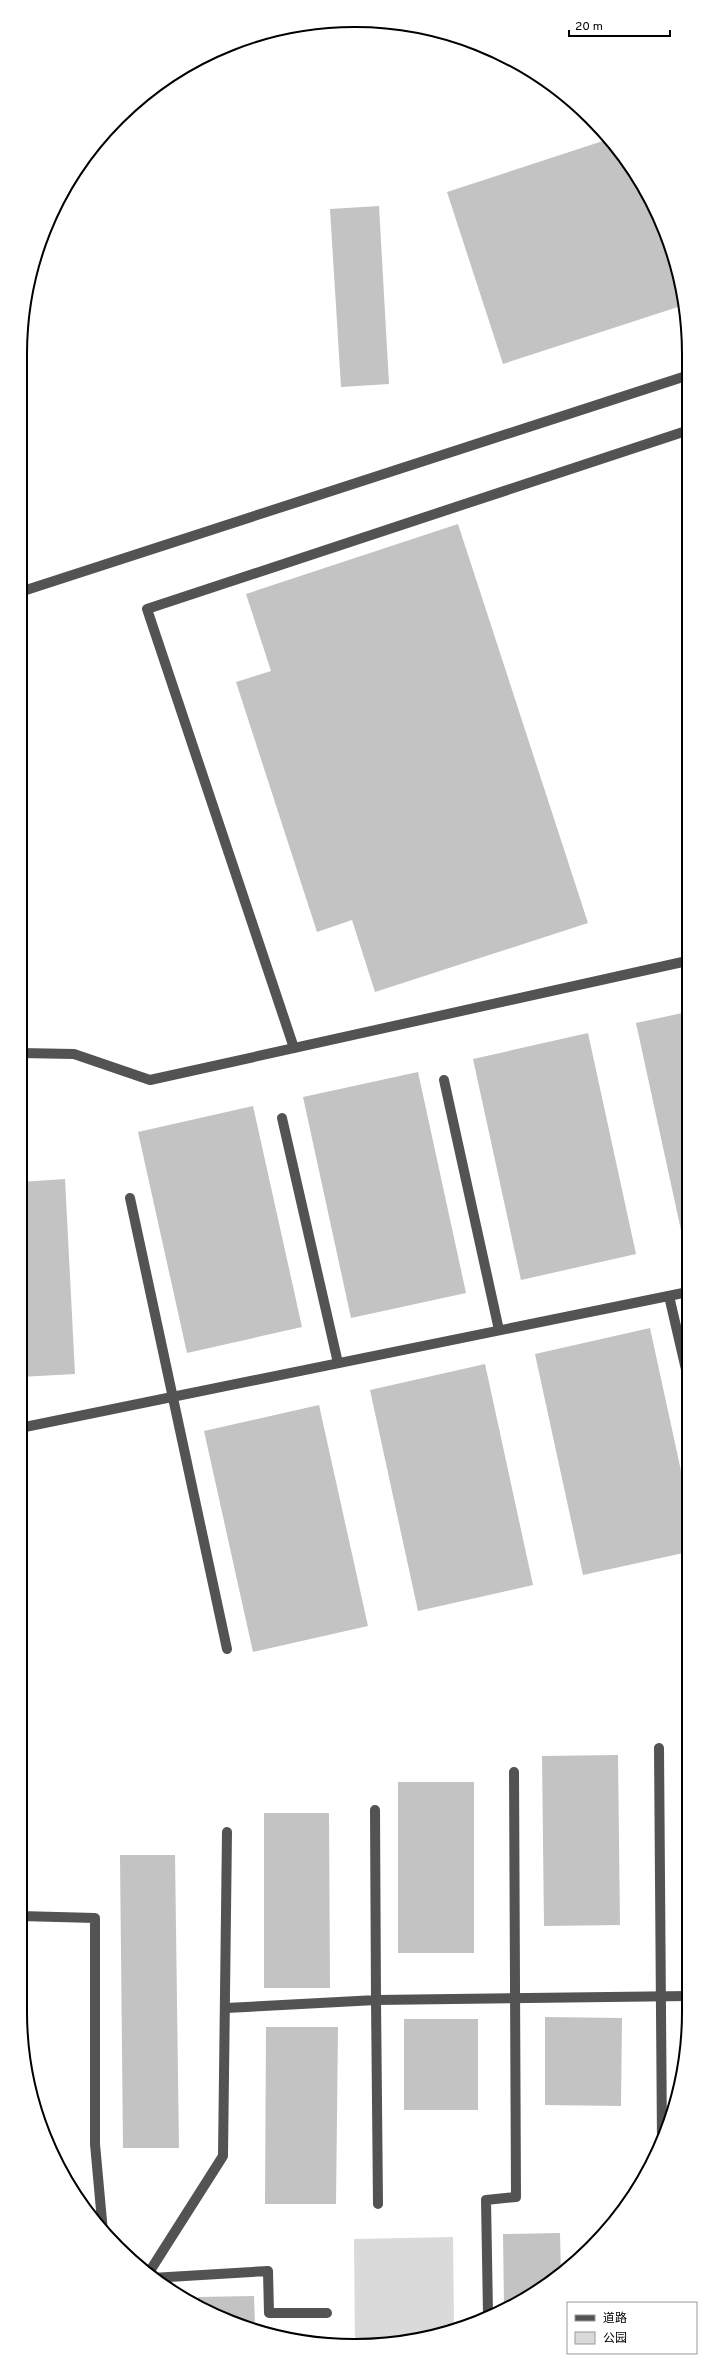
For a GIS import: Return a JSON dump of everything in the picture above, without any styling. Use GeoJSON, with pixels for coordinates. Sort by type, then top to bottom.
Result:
{"type":"FeatureCollection","features":[{"type":"Feature","properties":{"kind":"street"},"geometry":{"type":"LineString","coordinates":[[27,590],[682,377]]}},
{"type":"Feature","properties":{"kind":"street"},"geometry":{"type":"LineString","coordinates":[[294,1048],[147,609],[682,432]]}},
{"type":"Feature","properties":{"kind":"street"},"geometry":{"type":"LineString","coordinates":[[27,1053],[74,1054],[150,1080],[682,962]]}},
{"type":"Feature","properties":{"kind":"street"},"geometry":{"type":"LineString","coordinates":[[444,1080],[499,1330]]}},
{"type":"Feature","properties":{"kind":"street"},"geometry":{"type":"LineString","coordinates":[[282,1118],[338,1363]]}},
{"type":"Feature","properties":{"kind":"street"},"geometry":{"type":"LineString","coordinates":[[130,1198],[174,1396],[227,1649]]}},
{"type":"Feature","properties":{"kind":"street"},"geometry":{"type":"LineString","coordinates":[[27,1427],[682,1293]]}},
{"type":"Feature","properties":{"kind":"street"},"geometry":{"type":"LineString","coordinates":[[669,1296],[682,1352]]}},
{"type":"Feature","properties":{"kind":"street"},"geometry":{"type":"LineString","coordinates":[[659,1748],[662,2125]]}},
{"type":"Feature","properties":{"kind":"street"},"geometry":{"type":"LineString","coordinates":[[488,2310],[486,2200],[516,2196],[514,1772]]}},
{"type":"Feature","properties":{"kind":"street"},"geometry":{"type":"LineString","coordinates":[[375,1810],[378,2204]]}},
{"type":"Feature","properties":{"kind":"street"},"geometry":{"type":"LineString","coordinates":[[152,2268],[223,2156],[227,1832]]}},
{"type":"Feature","properties":{"kind":"street"},"geometry":{"type":"LineString","coordinates":[[27,1916],[95,1918],[95,2144],[102,2219]]}},
{"type":"Feature","properties":{"kind":"street"},"geometry":{"type":"LineString","coordinates":[[226,2008],[376,2000],[682,1996]]}},
{"type":"Feature","properties":{"kind":"street"},"geometry":{"type":"LineString","coordinates":[[164,2277],[268,2271],[269,2313],[327,2313]]}},
{"type":"Feature","properties":{"kind":"green space"},"geometry":{"type":"Polygon","coordinates":[[[453,2237],[454,2324],[418,2333],[355,2339],[354,2239],[453,2237]]]}},
{"type":"Feature","properties":{"kind":"building"},"geometry":{"type":"Polygon","coordinates":[[[603,141],[627,173],[657,229],[671,270],[678,307],[503,364],[447,192],[603,141]]]}},
{"type":"Feature","properties":{"kind":"building"},"geometry":{"type":"Polygon","coordinates":[[[379,206],[389,384],[341,387],[330,209],[379,206]]]}},
{"type":"Feature","properties":{"kind":"building"},"geometry":{"type":"Polygon","coordinates":[[[458,524],[588,923],[375,992],[352,920],[317,932],[236,682],[271,671],[246,594],[458,524]]]}},
{"type":"Feature","properties":{"kind":"building"},"geometry":{"type":"Polygon","coordinates":[[[682,1013],[682,1235],[636,1023],[682,1013]]]}},
{"type":"Feature","properties":{"kind":"building"},"geometry":{"type":"Polygon","coordinates":[[[588,1033],[636,1254],[521,1280],[473,1059],[588,1033]]]}},
{"type":"Feature","properties":{"kind":"building"},"geometry":{"type":"Polygon","coordinates":[[[418,1072],[466,1293],[351,1318],[303,1097],[418,1072]]]}},
{"type":"Feature","properties":{"kind":"building"},"geometry":{"type":"Polygon","coordinates":[[[253,1106],[302,1327],[187,1353],[138,1132],[253,1106]]]}},
{"type":"Feature","properties":{"kind":"building"},"geometry":{"type":"Polygon","coordinates":[[[65,1179],[75,1374],[27,1377],[27,1182],[65,1179]]]}},
{"type":"Feature","properties":{"kind":"building"},"geometry":{"type":"Polygon","coordinates":[[[650,1328],[682,1475],[682,1553],[583,1575],[535,1354],[650,1328]]]}},
{"type":"Feature","properties":{"kind":"building"},"geometry":{"type":"Polygon","coordinates":[[[485,1364],[533,1585],[418,1611],[370,1390],[485,1364]]]}},
{"type":"Feature","properties":{"kind":"building"},"geometry":{"type":"Polygon","coordinates":[[[319,1405],[368,1626],[253,1652],[204,1431],[319,1405]]]}},
{"type":"Feature","properties":{"kind":"building"},"geometry":{"type":"Polygon","coordinates":[[[618,1755],[620,1925],[544,1926],[542,1756],[618,1755]]]}},
{"type":"Feature","properties":{"kind":"building"},"geometry":{"type":"Polygon","coordinates":[[[398,1782],[474,1782],[474,1953],[398,1953],[398,1782]]]}},
{"type":"Feature","properties":{"kind":"building"},"geometry":{"type":"Polygon","coordinates":[[[264,1813],[329,1813],[330,1988],[264,1988],[264,1813]]]}},
{"type":"Feature","properties":{"kind":"building"},"geometry":{"type":"Polygon","coordinates":[[[120,1855],[175,1855],[179,2148],[123,2148],[120,1855]]]}},
{"type":"Feature","properties":{"kind":"building"},"geometry":{"type":"Polygon","coordinates":[[[545,2017],[622,2018],[621,2106],[545,2105],[545,2017]]]}},
{"type":"Feature","properties":{"kind":"building"},"geometry":{"type":"Polygon","coordinates":[[[404,2019],[478,2019],[478,2110],[404,2110],[404,2019]]]}},
{"type":"Feature","properties":{"kind":"building"},"geometry":{"type":"Polygon","coordinates":[[[266,2027],[338,2027],[336,2204],[265,2204],[266,2027]]]}},
{"type":"Feature","properties":{"kind":"building"},"geometry":{"type":"Polygon","coordinates":[[[560,2233],[561,2265],[536,2284],[504,2302],[503,2234],[560,2233]]]}},
{"type":"Feature","properties":{"kind":"building"},"geometry":{"type":"Polygon","coordinates":[[[254,2296],[255,2324],[229,2314],[198,2299],[198,2297],[254,2296]]]}}]}
